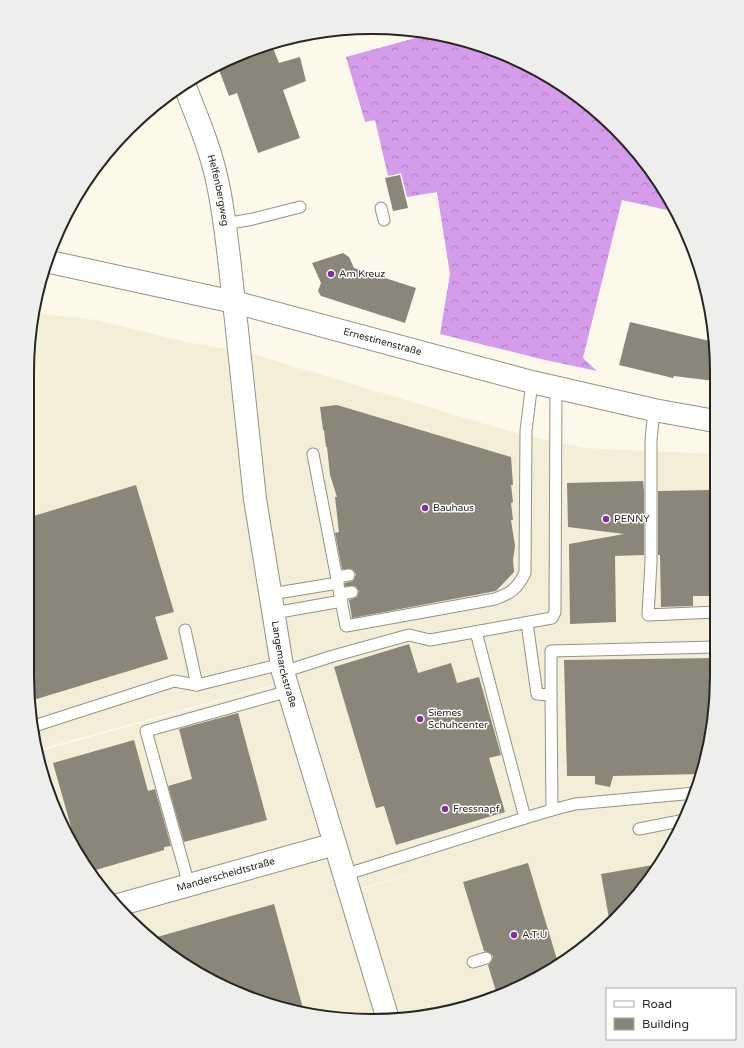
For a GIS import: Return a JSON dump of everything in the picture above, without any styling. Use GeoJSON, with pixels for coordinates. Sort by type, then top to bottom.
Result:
{"type":"FeatureCollection","features":[{"type":"Feature","properties":{"kind":"street","name":"Helfenbergweg"},"geometry":{"type":"LineString","coordinates":[[186,90],[217,179],[225,224],[234,302]]}},
{"type":"Feature","properties":{"kind":"street","name":"Ernestinenstraße"},"geometry":{"type":"LineString","coordinates":[[52,262],[234,302],[532,382],[654,410],[710,420]]}},
{"type":"Feature","properties":{"kind":"street","name":"Langemarckstraße"},"geometry":{"type":"LineString","coordinates":[[234,302],[255,499],[285,676],[386,1013]]}},
{"type":"Feature","properties":{"kind":"street","name":"Manderscheidtstraße"},"geometry":{"type":"LineString","coordinates":[[122,904],[335,844]]}},
{"type":"Feature","properties":{"kind":"lane"},"geometry":{"type":"LineString","coordinates":[[225,224],[253,219],[300,207]]}},
{"type":"Feature","properties":{"kind":"lane"},"geometry":{"type":"LineString","coordinates":[[381,208],[384,220]]}},
{"type":"Feature","properties":{"kind":"lane"},"geometry":{"type":"LineString","coordinates":[[313,454],[346,626],[495,599],[510,593],[520,584],[525,574],[526,431],[532,382]]}},
{"type":"Feature","properties":{"kind":"lane"},"geometry":{"type":"LineString","coordinates":[[189,885],[146,731],[333,656],[409,635],[430,640],[552,618],[555,612],[556,387]]}},
{"type":"Feature","properties":{"kind":"lane"},"geometry":{"type":"LineString","coordinates":[[654,410],[651,440],[651,562],[648,615],[710,612]]}},
{"type":"Feature","properties":{"kind":"lane"},"geometry":{"type":"LineString","coordinates":[[272,604],[340,589],[349,575]]}},
{"type":"Feature","properties":{"kind":"lane"},"geometry":{"type":"LineString","coordinates":[[272,604],[340,589],[352,592]]}},
{"type":"Feature","properties":{"kind":"lane"},"geometry":{"type":"LineString","coordinates":[[527,623],[537,694],[551,696]]}},
{"type":"Feature","properties":{"kind":"lane"},"geometry":{"type":"LineString","coordinates":[[185,630],[197,685]]}},
{"type":"Feature","properties":{"kind":"lane"},"geometry":{"type":"LineString","coordinates":[[476,632],[525,818]]}},
{"type":"Feature","properties":{"kind":"lane"},"geometry":{"type":"LineString","coordinates":[[552,810],[551,651],[710,647]]}},
{"type":"Feature","properties":{"kind":"lane"},"geometry":{"type":"LineString","coordinates":[[38,725],[174,681],[197,685],[285,676]]}},
{"type":"Feature","properties":{"kind":"lane"},"geometry":{"type":"LineString","coordinates":[[344,875],[574,804],[689,794]]}},
{"type":"Feature","properties":{"kind":"lane"},"geometry":{"type":"LineString","coordinates":[[639,829],[677,822]]}},
{"type":"Feature","properties":{"kind":"lane"},"geometry":{"type":"LineString","coordinates":[[473,962],[486,958]]}},
{"type":"Feature","properties":{"kind":"shaded area"},"geometry":{"type":"Polygon","coordinates":[[[39,314],[96,320],[182,341],[256,355],[498,428],[558,443],[585,448],[710,454],[709,698],[704,742],[692,785],[665,845],[640,882],[611,915],[595,930],[560,957],[541,969],[481,996],[438,1008],[372,1014],[306,1008],[263,996],[203,969],[166,944],[149,930],[118,899],[91,864],[79,845],[52,785],[42,750],[284,683],[348,893],[463,860],[350,891],[287,681],[42,749],[37,720],[34,676],[34,372],[39,314]]]}},
{"type":"Feature","properties":{"kind":"green space"},"geometry":{"type":"Polygon","coordinates":[[[418,37],[438,40],[481,52],[521,69],[560,91],[595,118],[611,133],[640,166],[669,210],[622,200],[583,358],[597,371],[440,334],[450,274],[437,192],[407,197],[401,173],[388,176],[375,120],[365,122],[346,57],[418,37]]]}},
{"type":"Feature","properties":{"kind":"building"},"geometry":{"type":"Polygon","coordinates":[[[273,49],[279,63],[300,57],[306,81],[283,90],[300,138],[258,153],[237,93],[229,96],[219,71],[243,60],[273,49]]]}},
{"type":"Feature","properties":{"kind":"building"},"geometry":{"type":"Polygon","coordinates":[[[400,175],[408,208],[393,211],[385,178],[400,175]]]}},
{"type":"Feature","properties":{"kind":"building"},"geometry":{"type":"Polygon","coordinates":[[[343,253],[349,257],[354,268],[416,288],[405,323],[321,296],[318,291],[321,283],[312,263],[343,253]]]}},
{"type":"Feature","properties":{"kind":"building"},"geometry":{"type":"Polygon","coordinates":[[[630,322],[708,341],[710,380],[674,376],[673,378],[619,365],[630,322]]]}},
{"type":"Feature","properties":{"kind":"building","name":"Bauhaus"},"geometry":{"type":"Polygon","coordinates":[[[337,405],[511,457],[513,485],[511,485],[513,502],[511,503],[513,520],[511,520],[515,546],[513,560],[514,572],[496,591],[352,618],[349,600],[357,597],[359,591],[355,586],[345,586],[345,583],[353,581],[356,574],[352,569],[342,569],[335,533],[339,532],[335,497],[337,497],[330,475],[320,407],[337,405]]]}},
{"type":"Feature","properties":{"kind":"building","name":"PENNY"},"geometry":{"type":"Polygon","coordinates":[[[643,481],[644,555],[615,556],[616,622],[570,624],[569,544],[624,534],[568,527],[567,483],[643,481]]]}},
{"type":"Feature","properties":{"kind":"building"},"geometry":{"type":"Polygon","coordinates":[[[136,485],[174,612],[155,617],[168,659],[35,699],[34,516],[136,485]]]}},
{"type":"Feature","properties":{"kind":"building"},"geometry":{"type":"Polygon","coordinates":[[[710,490],[710,596],[693,596],[693,606],[661,607],[660,555],[658,555],[658,491],[710,490]]]}},
{"type":"Feature","properties":{"kind":"building","name":"Siemes Schuhcenter"},"geometry":{"type":"Polygon","coordinates":[[[409,644],[418,673],[451,663],[457,683],[479,677],[501,755],[489,758],[505,812],[396,845],[384,806],[376,808],[334,667],[409,644]]]}},
{"type":"Feature","properties":{"kind":"building"},"geometry":{"type":"Polygon","coordinates":[[[710,658],[707,720],[704,742],[695,774],[613,776],[610,787],[595,784],[595,776],[567,776],[564,660],[710,658]]]}},
{"type":"Feature","properties":{"kind":"building"},"geometry":{"type":"Polygon","coordinates":[[[238,713],[267,820],[184,842],[168,786],[192,779],[179,729],[238,713]]]}},
{"type":"Feature","properties":{"kind":"building"},"geometry":{"type":"Polygon","coordinates":[[[134,740],[148,791],[155,789],[171,846],[164,847],[164,850],[95,870],[72,831],[53,763],[134,740]]]}},
{"type":"Feature","properties":{"kind":"building","name":"A.T.U"},"geometry":{"type":"Polygon","coordinates":[[[528,863],[557,959],[541,969],[496,990],[488,965],[493,956],[484,951],[463,882],[528,863]]]}},
{"type":"Feature","properties":{"kind":"building"},"geometry":{"type":"Polygon","coordinates":[[[652,865],[626,899],[609,917],[601,874],[652,865]]]}},
{"type":"Feature","properties":{"kind":"building"},"geometry":{"type":"Polygon","coordinates":[[[274,904],[303,1007],[263,996],[223,979],[184,957],[157,937],[274,904]]]}},
{"type":"Feature","properties":{"kind":"place","name":"Am Kreuz"},"geometry":{"type":"Point","coordinates":[331,274]}},
{"type":"Feature","properties":{"kind":"place","name":"Bauhaus"},"geometry":{"type":"Point","coordinates":[425,508]}},
{"type":"Feature","properties":{"kind":"place","name":"PENNY"},"geometry":{"type":"Point","coordinates":[606,519]}},
{"type":"Feature","properties":{"kind":"place","name":"Siemes Schuhcenter"},"geometry":{"type":"Point","coordinates":[420,719]}},
{"type":"Feature","properties":{"kind":"place","name":"Fressnapf"},"geometry":{"type":"Point","coordinates":[445,809]}},
{"type":"Feature","properties":{"kind":"place","name":"A.T.U"},"geometry":{"type":"Point","coordinates":[514,935]}}]}
